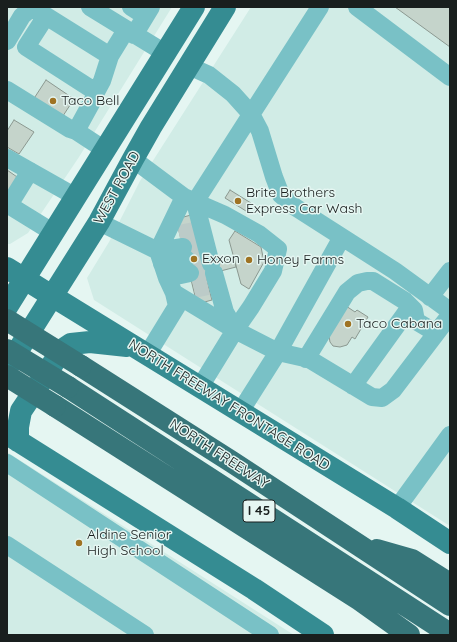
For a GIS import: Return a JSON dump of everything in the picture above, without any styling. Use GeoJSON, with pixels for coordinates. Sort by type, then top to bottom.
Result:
{"type":"FeatureCollection","features":[{"type":"Feature","properties":{"kind":"highway","name":"NORTH FREEWAY"},"geometry":{"type":"LineString","coordinates":[[7,320],[232,462],[450,605]]}},
{"type":"Feature","properties":{"kind":"highway","name":"NORTH FREEWAY"},"geometry":{"type":"LineString","coordinates":[[7,350],[68,387],[450,634]]}},
{"type":"Feature","properties":{"kind":"highway","name":"I 45"},"geometry":{"type":"LineString","coordinates":[[7,376],[360,600],[409,635]]}},
{"type":"Feature","properties":{"kind":"highway"},"geometry":{"type":"LineString","coordinates":[[359,545],[412,560],[450,584]]}},
{"type":"Feature","properties":{"kind":"highway"},"geometry":{"type":"LineString","coordinates":[[360,600],[388,635]]}},
{"type":"Feature","properties":{"kind":"main road","name":"WEST ROAD"},"geometry":{"type":"LineString","coordinates":[[7,307],[16,274],[54,233],[194,7]]}},
{"type":"Feature","properties":{"kind":"main road","name":"WEST ROAD"},"geometry":{"type":"LineString","coordinates":[[7,368],[99,222],[132,159],[225,7]]}},
{"type":"Feature","properties":{"kind":"main road"},"geometry":{"type":"LineString","coordinates":[[165,53],[189,66]]}},
{"type":"Feature","properties":{"kind":"main road","name":"NORTH FREEWAY FRONTAGE ROAD"},"geometry":{"type":"LineString","coordinates":[[16,274],[397,508],[450,543]]}},
{"type":"Feature","properties":{"kind":"main road"},"geometry":{"type":"LineString","coordinates":[[141,351],[90,342],[71,344],[62,350],[22,411],[18,427],[12,438],[254,589],[323,635]]}},
{"type":"Feature","properties":{"kind":"lane"},"geometry":{"type":"LineString","coordinates":[[90,7],[165,53]]}},
{"type":"Feature","properties":{"kind":"lane"},"geometry":{"type":"LineString","coordinates":[[141,351],[177,306],[191,259],[189,199],[251,114],[320,7]]}},
{"type":"Feature","properties":{"kind":"lane"},"geometry":{"type":"LineString","coordinates":[[357,7],[450,77]]}},
{"type":"Feature","properties":{"kind":"lane"},"geometry":{"type":"LineString","coordinates":[[7,41],[22,16],[29,10],[33,9],[110,56]]}},
{"type":"Feature","properties":{"kind":"lane"},"geometry":{"type":"LineString","coordinates":[[76,131],[94,100],[110,56],[130,32],[142,10]]}},
{"type":"Feature","properties":{"kind":"lane"},"geometry":{"type":"LineString","coordinates":[[46,16],[26,47],[96,92]]}},
{"type":"Feature","properties":{"kind":"lane"},"geometry":{"type":"LineString","coordinates":[[189,66],[209,75],[233,94],[251,114],[260,131],[274,178],[281,195],[295,207],[395,271],[450,311]]}},
{"type":"Feature","properties":{"kind":"lane"},"geometry":{"type":"LineString","coordinates":[[7,90],[105,150]]}},
{"type":"Feature","properties":{"kind":"lane"},"geometry":{"type":"LineString","coordinates":[[7,158],[76,197]]}},
{"type":"Feature","properties":{"kind":"lane"},"geometry":{"type":"LineString","coordinates":[[132,159],[189,199],[259,234],[278,249],[273,271],[200,387]]}},
{"type":"Feature","properties":{"kind":"lane"},"geometry":{"type":"LineString","coordinates":[[30,171],[8,205],[54,233]]}},
{"type":"Feature","properties":{"kind":"lane"},"geometry":{"type":"LineString","coordinates":[[189,199],[191,259],[235,330],[278,352],[308,359],[372,397],[382,398],[393,390],[450,315]]}},
{"type":"Feature","properties":{"kind":"lane"},"geometry":{"type":"LineString","coordinates":[[99,222],[191,259],[235,330]]}},
{"type":"Feature","properties":{"kind":"lane"},"geometry":{"type":"LineString","coordinates":[[240,412],[278,352],[342,237]]}},
{"type":"Feature","properties":{"kind":"lane"},"geometry":{"type":"LineString","coordinates":[[430,297],[450,270]]}},
{"type":"Feature","properties":{"kind":"lane"},"geometry":{"type":"LineString","coordinates":[[306,359],[347,292],[358,283],[367,281],[373,281],[404,301],[414,310],[416,321],[436,333]]}},
{"type":"Feature","properties":{"kind":"lane"},"geometry":{"type":"LineString","coordinates":[[353,386],[410,307]]}},
{"type":"Feature","properties":{"kind":"lane"},"geometry":{"type":"LineString","coordinates":[[397,508],[448,441]]}},
{"type":"Feature","properties":{"kind":"lane"},"geometry":{"type":"LineString","coordinates":[[7,463],[270,635]]}},
{"type":"Feature","properties":{"kind":"lane"},"geometry":{"type":"LineString","coordinates":[[7,546],[145,635]]}},
{"type":"Feature","properties":{"kind":"shaded area"},"geometry":{"type":"Polygon","coordinates":[[[7,7],[172,7],[79,157],[28,233],[10,244],[7,244],[7,7]]]}},
{"type":"Feature","properties":{"kind":"shaded area"},"geometry":{"type":"Polygon","coordinates":[[[251,7],[450,7],[450,526],[94,300],[87,278],[109,242],[140,181],[251,7]]]}},
{"type":"Feature","properties":{"kind":"shaded area","name":"Aldine Senior High School"},"geometry":{"type":"Polygon","coordinates":[[[7,452],[294,635],[7,635],[7,452]]]}},
{"type":"Feature","properties":{"kind":"building"},"geometry":{"type":"Polygon","coordinates":[[[395,7],[450,7],[450,47],[395,7]]]}},
{"type":"Feature","properties":{"kind":"building","name":"Taco Bell"},"geometry":{"type":"Polygon","coordinates":[[[46,80],[74,99],[59,122],[31,103],[46,80]]]}},
{"type":"Feature","properties":{"kind":"building"},"geometry":{"type":"Polygon","coordinates":[[[14,120],[34,132],[19,154],[7,147],[7,131],[14,120]]]}},
{"type":"Feature","properties":{"kind":"building"},"geometry":{"type":"Polygon","coordinates":[[[7,170],[20,179],[11,193],[7,191],[7,170]]]}},
{"type":"Feature","properties":{"kind":"building","name":"Brite Brothers Express Car Wash"},"geometry":{"type":"Polygon","coordinates":[[[230,190],[251,203],[246,211],[225,198],[230,190]]]}},
{"type":"Feature","properties":{"kind":"building","name":"Exxon"},"geometry":{"type":"Polygon","coordinates":[[[191,215],[203,266],[234,258],[236,267],[205,275],[212,300],[197,304],[176,219],[191,215]]]}},
{"type":"Feature","properties":{"kind":"building","name":"Honey Farms"},"geometry":{"type":"Polygon","coordinates":[[[235,231],[261,247],[264,262],[249,289],[241,284],[229,240],[235,231]]]}},
{"type":"Feature","properties":{"kind":"building","name":"Taco Cabana"},"geometry":{"type":"Polygon","coordinates":[[[346,306],[355,312],[357,310],[368,317],[355,339],[352,337],[347,345],[340,347],[333,346],[330,342],[329,336],[346,306]]]}},
{"type":"Feature","properties":{"kind":"tunnel"},"geometry":{"type":"LineString","coordinates":[[179,234],[194,231]]}},
{"type":"Feature","properties":{"kind":"tunnel"},"geometry":{"type":"LineString","coordinates":[[183,247],[198,244]]}},
{"type":"Feature","properties":{"kind":"tunnel"},"geometry":{"type":"LineString","coordinates":[[186,259],[201,256]]}},
{"type":"Feature","properties":{"kind":"tunnel"},"geometry":{"type":"LineString","coordinates":[[190,273],[212,268]]}},
{"type":"Feature","properties":{"kind":"tunnel"},"geometry":{"type":"LineString","coordinates":[[194,289],[208,286]]}},
{"type":"Feature","properties":{"kind":"place","name":"Taco Bell"},"geometry":{"type":"Point","coordinates":[53,101]}},
{"type":"Feature","properties":{"kind":"place","name":"Brite Brothers Express Car Wash"},"geometry":{"type":"Point","coordinates":[238,201]}},
{"type":"Feature","properties":{"kind":"place","name":"Exxon"},"geometry":{"type":"Point","coordinates":[194,259]}},
{"type":"Feature","properties":{"kind":"place","name":"Honey Farms"},"geometry":{"type":"Point","coordinates":[249,260]}},
{"type":"Feature","properties":{"kind":"place","name":"Taco Cabana"},"geometry":{"type":"Point","coordinates":[348,324]}},
{"type":"Feature","properties":{"kind":"place","name":"Aldine Senior High School"},"geometry":{"type":"Point","coordinates":[79,543]}}]}
